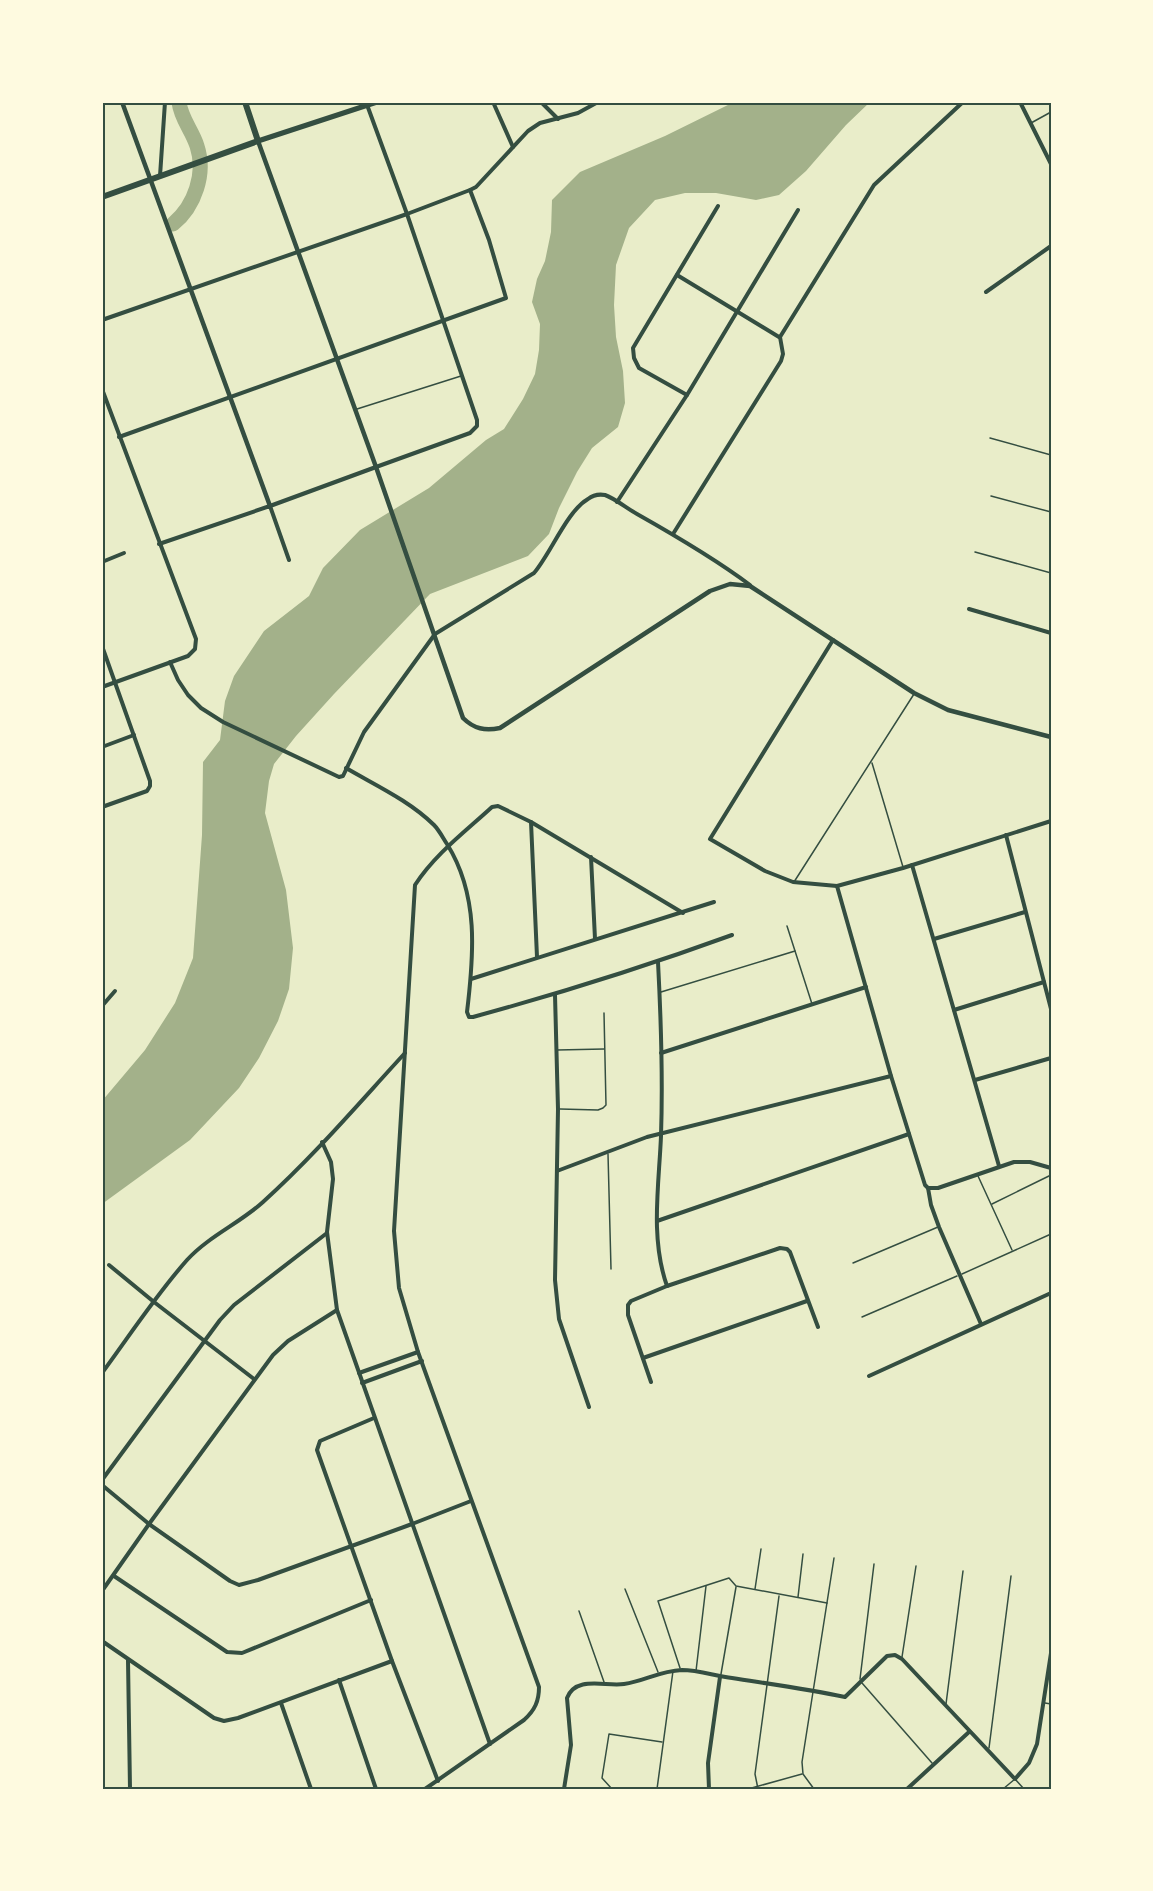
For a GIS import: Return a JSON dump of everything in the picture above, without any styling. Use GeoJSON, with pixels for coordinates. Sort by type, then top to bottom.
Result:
{"type":"FeatureCollection","features":[{"type":"Feature","properties":{"kind":"main road"},"geometry":{"type":"LineString","coordinates":[[245,102],[258,141]]}},
{"type":"Feature","properties":{"kind":"main road"},"geometry":{"type":"LineString","coordinates":[[102,197],[258,141],[377,102]]}},
{"type":"Feature","properties":{"kind":"street"},"geometry":{"type":"LineString","coordinates":[[122,102],[289,560]]}},
{"type":"Feature","properties":{"kind":"street"},"geometry":{"type":"LineString","coordinates":[[160,176],[165,102]]}},
{"type":"Feature","properties":{"kind":"street"},"geometry":{"type":"LineString","coordinates":[[493,102],[513,147]]}},
{"type":"Feature","properties":{"kind":"street"},"geometry":{"type":"LineString","coordinates":[[541,102],[558,119]]}},
{"type":"Feature","properties":{"kind":"street"},"geometry":{"type":"LineString","coordinates":[[102,320],[470,190],[476,187],[528,132],[540,123],[578,113],[598,102]]}},
{"type":"Feature","properties":{"kind":"street"},"geometry":{"type":"LineString","coordinates":[[673,534],[781,361],[783,354],[780,337],[874,185],[963,102]]}},
{"type":"Feature","properties":{"kind":"street"},"geometry":{"type":"LineString","coordinates":[[1020,102],[1051,165]]}},
{"type":"Feature","properties":{"kind":"street"},"geometry":{"type":"LineString","coordinates":[[159,544],[470,433],[477,426],[477,420],[407,214],[367,104]]}},
{"type":"Feature","properties":{"kind":"street"},"geometry":{"type":"LineString","coordinates":[[258,141],[356,410],[463,718],[470,725],[489,730],[500,728],[710,591],[730,584],[750,586]]}},
{"type":"Feature","properties":{"kind":"street"},"geometry":{"type":"LineString","coordinates":[[119,437],[506,298],[489,240],[470,190]]}},
{"type":"Feature","properties":{"kind":"street"},"geometry":{"type":"LineString","coordinates":[[687,396],[639,368],[634,358],[633,348],[718,206]]}},
{"type":"Feature","properties":{"kind":"street"},"geometry":{"type":"LineString","coordinates":[[617,502],[687,396],[798,210]]}},
{"type":"Feature","properties":{"kind":"street"},"geometry":{"type":"LineString","coordinates":[[986,292],[1051,246]]}},
{"type":"Feature","properties":{"kind":"street"},"geometry":{"type":"LineString","coordinates":[[677,275],[780,337]]}},
{"type":"Feature","properties":{"kind":"street"},"geometry":{"type":"LineString","coordinates":[[102,389],[196,639],[195,649],[188,656],[102,687]]}},
{"type":"Feature","properties":{"kind":"street"},"geometry":{"type":"LineString","coordinates":[[170,662],[183,687],[201,708],[222,722],[318,769],[339,777],[343,776],[364,732],[435,634],[534,573],[584,501],[597,495],[605,495],[673,534],[914,693],[948,710],[1051,736]]}},
{"type":"Feature","properties":{"kind":"street"},"geometry":{"type":"LineString","coordinates":[[102,562],[124,553]]}},
{"type":"Feature","properties":{"kind":"street"},"geometry":{"type":"LineString","coordinates":[[969,609],[1051,633]]}},
{"type":"Feature","properties":{"kind":"street"},"geometry":{"type":"LineString","coordinates":[[833,640],[710,838],[765,871],[794,882],[837,886],[903,868],[1051,821]]}},
{"type":"Feature","properties":{"kind":"street"},"geometry":{"type":"LineString","coordinates":[[102,646],[150,781],[147,791],[102,807]]}},
{"type":"Feature","properties":{"kind":"street"},"geometry":{"type":"LineString","coordinates":[[102,747],[134,735]]}},
{"type":"Feature","properties":{"kind":"street"},"geometry":{"type":"LineString","coordinates":[[346,768],[419,812],[436,827],[460,867],[471,913],[473,947],[467,1012],[469,1017],[555,995],[658,962],[732,935]]}},
{"type":"Feature","properties":{"kind":"street"},"geometry":{"type":"LineString","coordinates":[[425,1789],[524,1720],[536,1706],[539,1687],[418,1352],[399,1288],[394,1231],[416,885],[421,876],[448,846],[492,807],[498,806],[531,822],[683,913]]}},
{"type":"Feature","properties":{"kind":"street"},"geometry":{"type":"LineString","coordinates":[[531,822],[537,957]]}},
{"type":"Feature","properties":{"kind":"street"},"geometry":{"type":"LineString","coordinates":[[1006,835],[1051,1009]]}},
{"type":"Feature","properties":{"kind":"street"},"geometry":{"type":"LineString","coordinates":[[591,857],[595,939]]}},
{"type":"Feature","properties":{"kind":"street"},"geometry":{"type":"LineString","coordinates":[[912,865],[999,1166]]}},
{"type":"Feature","properties":{"kind":"street"},"geometry":{"type":"LineString","coordinates":[[837,886],[923,1182],[928,1188],[939,1227],[981,1324]]}},
{"type":"Feature","properties":{"kind":"street"},"geometry":{"type":"LineString","coordinates":[[471,979],[714,902]]}},
{"type":"Feature","properties":{"kind":"street"},"geometry":{"type":"LineString","coordinates":[[934,939],[1025,912]]}},
{"type":"Feature","properties":{"kind":"street"},"geometry":{"type":"LineString","coordinates":[[658,962],[661,1134],[657,1221],[659,1257],[667,1286]]}},
{"type":"Feature","properties":{"kind":"street"},"geometry":{"type":"LineString","coordinates":[[954,1010],[1044,982]]}},
{"type":"Feature","properties":{"kind":"street"},"geometry":{"type":"LineString","coordinates":[[661,1053],[866,987]]}},
{"type":"Feature","properties":{"kind":"street"},"geometry":{"type":"LineString","coordinates":[[102,1006],[115,991]]}},
{"type":"Feature","properties":{"kind":"street"},"geometry":{"type":"LineString","coordinates":[[555,995],[558,1109],[555,1280],[559,1318],[589,1407]]}},
{"type":"Feature","properties":{"kind":"street"},"geometry":{"type":"LineString","coordinates":[[102,1373],[188,1259],[262,1204],[406,1053]]}},
{"type":"Feature","properties":{"kind":"street"},"geometry":{"type":"LineString","coordinates":[[975,1080],[1051,1058]]}},
{"type":"Feature","properties":{"kind":"street"},"geometry":{"type":"LineString","coordinates":[[557,1171],[647,1137],[891,1076]]}},
{"type":"Feature","properties":{"kind":"street"},"geometry":{"type":"LineString","coordinates":[[657,1221],[909,1134]]}},
{"type":"Feature","properties":{"kind":"street"},"geometry":{"type":"LineString","coordinates":[[322,1142],[331,1162],[333,1179],[327,1232],[337,1310],[490,1744]]}},
{"type":"Feature","properties":{"kind":"street"},"geometry":{"type":"LineString","coordinates":[[928,1188],[938,1188],[1014,1162],[1030,1162],[1051,1168]]}},
{"type":"Feature","properties":{"kind":"street"},"geometry":{"type":"LineString","coordinates":[[102,1480],[220,1320],[234,1305],[327,1232]]}},
{"type":"Feature","properties":{"kind":"street"},"geometry":{"type":"LineString","coordinates":[[651,1382],[628,1315],[628,1305],[630,1301],[667,1286],[784,1248],[790,1252],[818,1327]]}},
{"type":"Feature","properties":{"kind":"street"},"geometry":{"type":"LineString","coordinates":[[109,1265],[254,1380]]}},
{"type":"Feature","properties":{"kind":"street"},"geometry":{"type":"LineString","coordinates":[[869,1376],[1051,1293]]}},
{"type":"Feature","properties":{"kind":"street"},"geometry":{"type":"LineString","coordinates":[[643,1358],[807,1302]]}},
{"type":"Feature","properties":{"kind":"street"},"geometry":{"type":"LineString","coordinates":[[102,1591],[273,1355],[288,1341],[337,1310]]}},
{"type":"Feature","properties":{"kind":"street"},"geometry":{"type":"LineString","coordinates":[[359,1373],[418,1352]]}},
{"type":"Feature","properties":{"kind":"street"},"geometry":{"type":"LineString","coordinates":[[362,1383],[422,1361]]}},
{"type":"Feature","properties":{"kind":"street"},"geometry":{"type":"LineString","coordinates":[[374,1418],[320,1441],[317,1450],[392,1661],[438,1781]]}},
{"type":"Feature","properties":{"kind":"street"},"geometry":{"type":"LineString","coordinates":[[102,1485],[149,1524],[239,1585],[258,1581],[471,1501]]}},
{"type":"Feature","properties":{"kind":"street"},"geometry":{"type":"LineString","coordinates":[[114,1576],[207,1639],[234,1654],[242,1653],[371,1600]]}},
{"type":"Feature","properties":{"kind":"street"},"geometry":{"type":"LineString","coordinates":[[102,1641],[214,1718],[224,1721],[238,1718],[392,1661]]}},
{"type":"Feature","properties":{"kind":"street"},"geometry":{"type":"LineString","coordinates":[[564,1789],[571,1745],[567,1698],[569,1693],[578,1686],[604,1683],[626,1684],[658,1673],[681,1670],[845,1697],[887,1656],[895,1655],[902,1659],[1015,1779],[1029,1763],[1038,1744],[1051,1654]]}},
{"type":"Feature","properties":{"kind":"street"},"geometry":{"type":"LineString","coordinates":[[128,1659],[129,1789]]}},
{"type":"Feature","properties":{"kind":"street"},"geometry":{"type":"LineString","coordinates":[[709,1789],[708,1763],[720,1676]]}},
{"type":"Feature","properties":{"kind":"street"},"geometry":{"type":"LineString","coordinates":[[339,1680],[376,1789]]}},
{"type":"Feature","properties":{"kind":"street"},"geometry":{"type":"LineString","coordinates":[[280,1702],[310,1789]]}},
{"type":"Feature","properties":{"kind":"street"},"geometry":{"type":"LineString","coordinates":[[907,1789],[969,1732]]}},
{"type":"Feature","properties":{"kind":"lane"},"geometry":{"type":"LineString","coordinates":[[1031,123],[1051,112]]}},
{"type":"Feature","properties":{"kind":"lane"},"geometry":{"type":"LineString","coordinates":[[356,410],[462,376]]}},
{"type":"Feature","properties":{"kind":"lane"},"geometry":{"type":"LineString","coordinates":[[990,438],[1051,455]]}},
{"type":"Feature","properties":{"kind":"lane"},"geometry":{"type":"LineString","coordinates":[[991,496],[1051,512]]}},
{"type":"Feature","properties":{"kind":"lane"},"geometry":{"type":"LineString","coordinates":[[975,552],[1051,573]]}},
{"type":"Feature","properties":{"kind":"lane"},"geometry":{"type":"LineString","coordinates":[[794,882],[914,693]]}},
{"type":"Feature","properties":{"kind":"lane"},"geometry":{"type":"LineString","coordinates":[[871,762],[903,868]]}},
{"type":"Feature","properties":{"kind":"lane"},"geometry":{"type":"LineString","coordinates":[[787,926],[812,1005]]}},
{"type":"Feature","properties":{"kind":"lane"},"geometry":{"type":"LineString","coordinates":[[660,993],[795,951]]}},
{"type":"Feature","properties":{"kind":"lane"},"geometry":{"type":"LineString","coordinates":[[558,1109],[603,1108],[606,1104],[604,1013]]}},
{"type":"Feature","properties":{"kind":"lane"},"geometry":{"type":"LineString","coordinates":[[557,1050],[604,1049]]}},
{"type":"Feature","properties":{"kind":"lane"},"geometry":{"type":"LineString","coordinates":[[608,1153],[611,1269]]}},
{"type":"Feature","properties":{"kind":"lane"},"geometry":{"type":"LineString","coordinates":[[977,1175],[1012,1250]]}},
{"type":"Feature","properties":{"kind":"lane"},"geometry":{"type":"LineString","coordinates":[[991,1204],[1051,1175]]}},
{"type":"Feature","properties":{"kind":"lane"},"geometry":{"type":"LineString","coordinates":[[853,1263],[939,1227]]}},
{"type":"Feature","properties":{"kind":"lane"},"geometry":{"type":"LineString","coordinates":[[862,1317],[1051,1234]]}},
{"type":"Feature","properties":{"kind":"lane"},"geometry":{"type":"LineString","coordinates":[[755,1590],[761,1549]]}},
{"type":"Feature","properties":{"kind":"lane"},"geometry":{"type":"LineString","coordinates":[[797,1598],[803,1554]]}},
{"type":"Feature","properties":{"kind":"lane"},"geometry":{"type":"LineString","coordinates":[[814,1789],[803,1774],[802,1762],[834,1558]]}},
{"type":"Feature","properties":{"kind":"lane"},"geometry":{"type":"LineString","coordinates":[[874,1564],[860,1682],[934,1765]]}},
{"type":"Feature","properties":{"kind":"lane"},"geometry":{"type":"LineString","coordinates":[[902,1659],[916,1566]]}},
{"type":"Feature","properties":{"kind":"lane"},"geometry":{"type":"LineString","coordinates":[[946,1706],[963,1571]]}},
{"type":"Feature","properties":{"kind":"lane"},"geometry":{"type":"LineString","coordinates":[[988,1750],[1011,1576]]}},
{"type":"Feature","properties":{"kind":"lane"},"geometry":{"type":"LineString","coordinates":[[681,1670],[658,1601],[729,1578],[736,1586],[827,1603]]}},
{"type":"Feature","properties":{"kind":"lane"},"geometry":{"type":"LineString","coordinates":[[696,1672],[706,1585]]}},
{"type":"Feature","properties":{"kind":"lane"},"geometry":{"type":"LineString","coordinates":[[720,1676],[736,1586]]}},
{"type":"Feature","properties":{"kind":"lane"},"geometry":{"type":"LineString","coordinates":[[626,1589],[658,1673]]}},
{"type":"Feature","properties":{"kind":"lane"},"geometry":{"type":"LineString","coordinates":[[757,1788],[755,1774],[779,1595]]}},
{"type":"Feature","properties":{"kind":"lane"},"geometry":{"type":"LineString","coordinates":[[579,1611],[604,1683]]}},
{"type":"Feature","properties":{"kind":"lane"},"geometry":{"type":"LineString","coordinates":[[657,1789],[673,1671]]}},
{"type":"Feature","properties":{"kind":"lane"},"geometry":{"type":"LineString","coordinates":[[1044,1702],[1051,1704]]}},
{"type":"Feature","properties":{"kind":"lane"},"geometry":{"type":"LineString","coordinates":[[612,1789],[602,1778],[609,1734],[663,1742]]}},
{"type":"Feature","properties":{"kind":"lane"},"geometry":{"type":"LineString","coordinates":[[748,1789],[803,1774]]}},
{"type":"Feature","properties":{"kind":"lane"},"geometry":{"type":"LineString","coordinates":[[1004,1789],[1015,1779],[1024,1789]]}},
{"type":"Feature","properties":{"kind":"shaded area"},"geometry":{"type":"Polygon","coordinates":[[[734,102],[870,102],[846,125],[806,171],[779,195],[756,200],[716,193],[685,193],[655,200],[629,228],[616,265],[614,305],[616,337],[623,371],[625,403],[618,427],[592,448],[559,508],[549,534],[528,556],[430,594],[334,694],[274,764],[269,781],[265,813],[286,890],[293,948],[289,989],[278,1021],[259,1058],[239,1088],[190,1140],[102,1204],[102,1101],[145,1050],[175,1003],[193,958],[202,835],[203,762],[220,740],[225,701],[234,676],[264,631],[309,596],[323,568],[360,530],[429,488],[486,440],[504,429],[523,399],[535,374],[540,324],[532,302],[537,279],[545,261],[551,232],[552,200],[580,172],[665,136],[734,102]]]}},
{"type":"Feature","properties":{"kind":"waterway"},"geometry":{"type":"LineString","coordinates":[[173,224],[181,217],[193,199],[200,167],[197,146],[179,102]]}}]}
